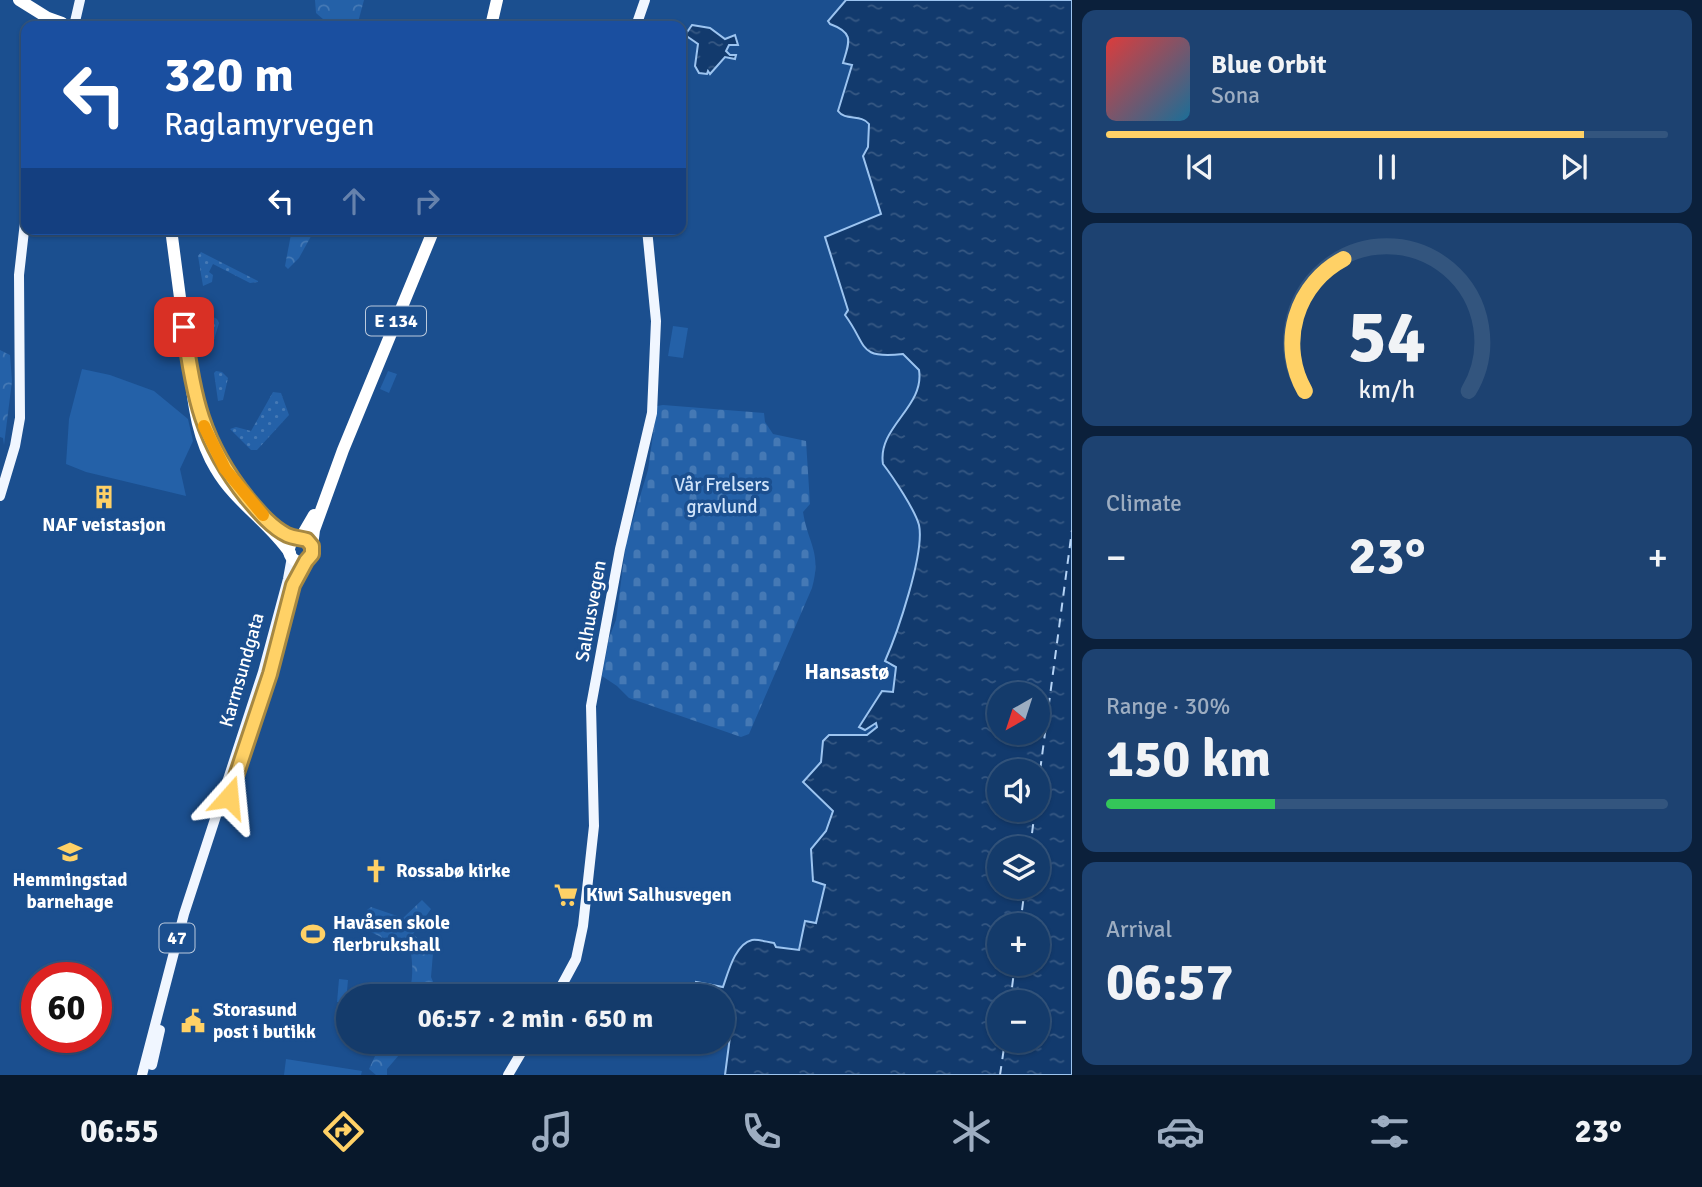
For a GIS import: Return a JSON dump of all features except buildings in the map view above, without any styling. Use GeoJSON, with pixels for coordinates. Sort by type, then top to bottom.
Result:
{"type":"FeatureCollection","features":[{"type":"Feature","properties":{"kind":"highway"},"geometry":{"type":"LineString","coordinates":[[13,0],[38,21]]}},
{"type":"Feature","properties":{"kind":"highway"},"geometry":{"type":"LineString","coordinates":[[19,0],[56,21]]}},
{"type":"Feature","properties":{"kind":"highway"},"geometry":{"type":"LineString","coordinates":[[492,21],[497,0]]}},
{"type":"Feature","properties":{"kind":"highway"},"geometry":{"type":"LineString","coordinates":[[500,21],[505,0]]}},
{"type":"Feature","properties":{"kind":"highway"},"geometry":{"type":"LineString","coordinates":[[172,235],[192,396],[200,430],[216,469],[228,487],[279,538],[291,555],[298,561],[306,561]]}},
{"type":"Feature","properties":{"kind":"highway","name":"E 134"},"geometry":{"type":"LineString","coordinates":[[291,555],[292,543],[299,539],[316,511],[338,449],[429,235]]}},
{"type":"Feature","properties":{"kind":"highway","name":"E 134"},"geometry":{"type":"LineString","coordinates":[[306,561],[312,554],[314,530],[343,450],[430,235]]}},
{"type":"Feature","properties":{"kind":"highway"},"geometry":{"type":"LineString","coordinates":[[191,376],[206,432],[225,469],[262,515],[282,532],[307,540],[312,546]]}},
{"type":"Feature","properties":{"kind":"main road"},"geometry":{"type":"LineString","coordinates":[[68,21],[79,0]]}},
{"type":"Feature","properties":{"kind":"main road"},"geometry":{"type":"LineString","coordinates":[[638,21],[645,0]]}},
{"type":"Feature","properties":{"kind":"main road"},"geometry":{"type":"LineString","coordinates":[[0,496],[15,446],[20,418],[19,275],[24,235]]}},
{"type":"Feature","properties":{"kind":"main road","name":"Salhusvegen"},"geometry":{"type":"LineString","coordinates":[[562,984],[576,959],[583,926],[594,826],[591,706],[620,549],[652,413],[656,321],[648,235]]}},
{"type":"Feature","properties":{"kind":"main road"},"geometry":{"type":"LineString","coordinates":[[0,481],[20,394]]}},
{"type":"Feature","properties":{"kind":"main road","name":"Karmsundgata"},"geometry":{"type":"LineString","coordinates":[[142,1075],[191,892],[261,680],[288,579],[291,555]]}},
{"type":"Feature","properties":{"kind":"main road","name":"Karmsundgata"},"geometry":{"type":"LineString","coordinates":[[150,1075],[168,993],[190,915],[262,698],[293,585],[306,561]]}},
{"type":"Feature","properties":{"kind":"main road"},"geometry":{"type":"LineString","coordinates":[[508,1075],[520,1054]]}},
{"type":"Feature","properties":{"kind":"green space"},"geometry":{"type":"Polygon","coordinates":[[[315,0],[364,0],[358,21],[325,21],[316,13],[315,0]]]}},
{"type":"Feature","properties":{"kind":"green space"},"geometry":{"type":"Polygon","coordinates":[[[291,235],[312,235],[299,258],[288,269],[285,266],[291,235]]]}},
{"type":"Feature","properties":{"kind":"green space"},"geometry":{"type":"Polygon","coordinates":[[[201,252],[258,282],[250,283],[213,264],[209,272],[213,275],[212,282],[203,286],[198,256],[201,252]]]}},
{"type":"Feature","properties":{"kind":"green space"},"geometry":{"type":"Polygon","coordinates":[[[209,315],[219,323],[213,343],[210,343],[206,316],[209,315]]]}},
{"type":"Feature","properties":{"kind":"green space"},"geometry":{"type":"Polygon","coordinates":[[[673,326],[688,328],[683,358],[668,356],[673,326]]]}},
{"type":"Feature","properties":{"kind":"green space"},"geometry":{"type":"Polygon","coordinates":[[[0,350],[10,355],[12,381],[4,445],[3,438],[0,437],[0,350]]]}},
{"type":"Feature","properties":{"kind":"green space"},"geometry":{"type":"Polygon","coordinates":[[[82,369],[110,375],[154,391],[188,419],[193,441],[180,469],[186,496],[86,472],[66,464],[69,419],[82,369]]]}},
{"type":"Feature","properties":{"kind":"green space"},"geometry":{"type":"Polygon","coordinates":[[[388,371],[397,374],[389,393],[380,389],[388,371]]]}},
{"type":"Feature","properties":{"kind":"green space"},"geometry":{"type":"Polygon","coordinates":[[[222,372],[228,378],[223,400],[218,401],[214,373],[222,372]]]}},
{"type":"Feature","properties":{"kind":"green space"},"geometry":{"type":"Polygon","coordinates":[[[273,392],[281,393],[289,415],[257,450],[251,450],[230,429],[236,427],[251,431],[273,392]]]}},
{"type":"Feature","properties":{"kind":"green space","name":"Vår Frelsers gravlund"},"geometry":{"type":"Polygon","coordinates":[[[657,406],[764,413],[765,422],[773,434],[806,441],[810,504],[803,512],[815,557],[815,576],[749,734],[741,737],[629,698],[602,676],[609,638],[616,620],[626,543],[648,470],[657,406]]]}},
{"type":"Feature","properties":{"kind":"green space"},"geometry":{"type":"Polygon","coordinates":[[[422,900],[431,909],[413,934],[433,953],[431,977],[434,984],[411,984],[410,948],[404,946],[386,949],[381,937],[371,932],[364,922],[367,910],[371,907],[403,918],[422,900]]]}},
{"type":"Feature","properties":{"kind":"green space"},"geometry":{"type":"Polygon","coordinates":[[[339,979],[348,980],[348,984],[339,984],[339,979]]]}},
{"type":"Feature","properties":{"kind":"green space"},"geometry":{"type":"Polygon","coordinates":[[[376,1054],[400,1054],[387,1069],[387,1075],[376,1075],[369,1069],[376,1054]]]}},
{"type":"Feature","properties":{"kind":"green space"},"geometry":{"type":"Polygon","coordinates":[[[286,1059],[362,1071],[361,1075],[284,1075],[286,1059]]]}},
{"type":"Feature","properties":{"kind":"water"},"geometry":{"type":"Polygon","coordinates":[[[846,0],[1072,0],[1072,1075],[725,1075],[728,1054],[735,1054],[735,984],[724,984],[737,953],[752,940],[799,950],[805,921],[816,923],[825,885],[813,881],[811,849],[826,831],[833,811],[803,782],[821,762],[823,741],[829,735],[867,735],[877,727],[876,723],[865,730],[859,727],[882,691],[893,692],[896,667],[885,661],[903,613],[920,538],[917,519],[883,464],[887,439],[915,395],[919,370],[903,354],[878,354],[865,348],[845,315],[848,310],[825,237],[881,214],[863,156],[868,147],[869,124],[838,111],[852,65],[843,63],[847,35],[828,21],[846,0]]]}},
{"type":"Feature","properties":{"kind":"water"},"geometry":{"type":"Polygon","coordinates":[[[692,25],[710,28],[725,39],[735,35],[738,45],[729,45],[726,51],[730,55],[736,55],[735,59],[725,57],[710,74],[708,71],[707,74],[699,73],[695,66],[698,44],[686,34],[692,25]]]}},
{"type":"Feature","properties":{"kind":"ferry route"},"geometry":{"type":"LineString","coordinates":[[1042,759],[1072,530]]}},
{"type":"Feature","properties":{"kind":"ferry route"},"geometry":{"type":"LineString","coordinates":[[1032,836],[1033,822]]}},
{"type":"Feature","properties":{"kind":"ferry route"},"geometry":{"type":"LineString","coordinates":[[1022,913],[1023,899]]}},
{"type":"Feature","properties":{"kind":"ferry route"},"geometry":{"type":"LineString","coordinates":[[1012,990],[1013,976]]}},
{"type":"Feature","properties":{"kind":"ferry route"},"geometry":{"type":"LineString","coordinates":[[1000,1075],[1003,1053]]}},
{"type":"Feature","properties":{"kind":"slow traffic"},"geometry":{"type":"LineString","coordinates":[[204,426],[225,469],[263,515]]}},
{"type":"Feature","properties":{"kind":"place","name":"NAF veistasjon"},"geometry":{"type":"Point","coordinates":[104,497]}},
{"type":"Feature","properties":{"kind":"place","name":"Hemmingstad barnehage"},"geometry":{"type":"Point","coordinates":[70,852]}},
{"type":"Feature","properties":{"kind":"place","name":"Rossabø kirke"},"geometry":{"type":"Point","coordinates":[376,871]}},
{"type":"Feature","properties":{"kind":"place","name":"Kiwi Salhusvegen"},"geometry":{"type":"Point","coordinates":[566,895]}},
{"type":"Feature","properties":{"kind":"place","name":"Havåsen skole flerbrukshall"},"geometry":{"type":"Point","coordinates":[313,934]}},
{"type":"Feature","properties":{"kind":"place","name":"Storasund post i butikk"},"geometry":{"type":"Point","coordinates":[193,1021]}},
{"type":"Feature","properties":{"kind":"district","name":"Hansastø"},"geometry":{"type":"Point","coordinates":[847,672]}},
{"type":"Feature","properties":{"kind":"route"},"geometry":{"type":"LineString","coordinates":[[184,327],[191,376],[202,420],[210,442],[225,469],[272,524],[288,535],[307,540],[313,548],[311,557],[293,585],[270,674],[229,797]]}}]}
